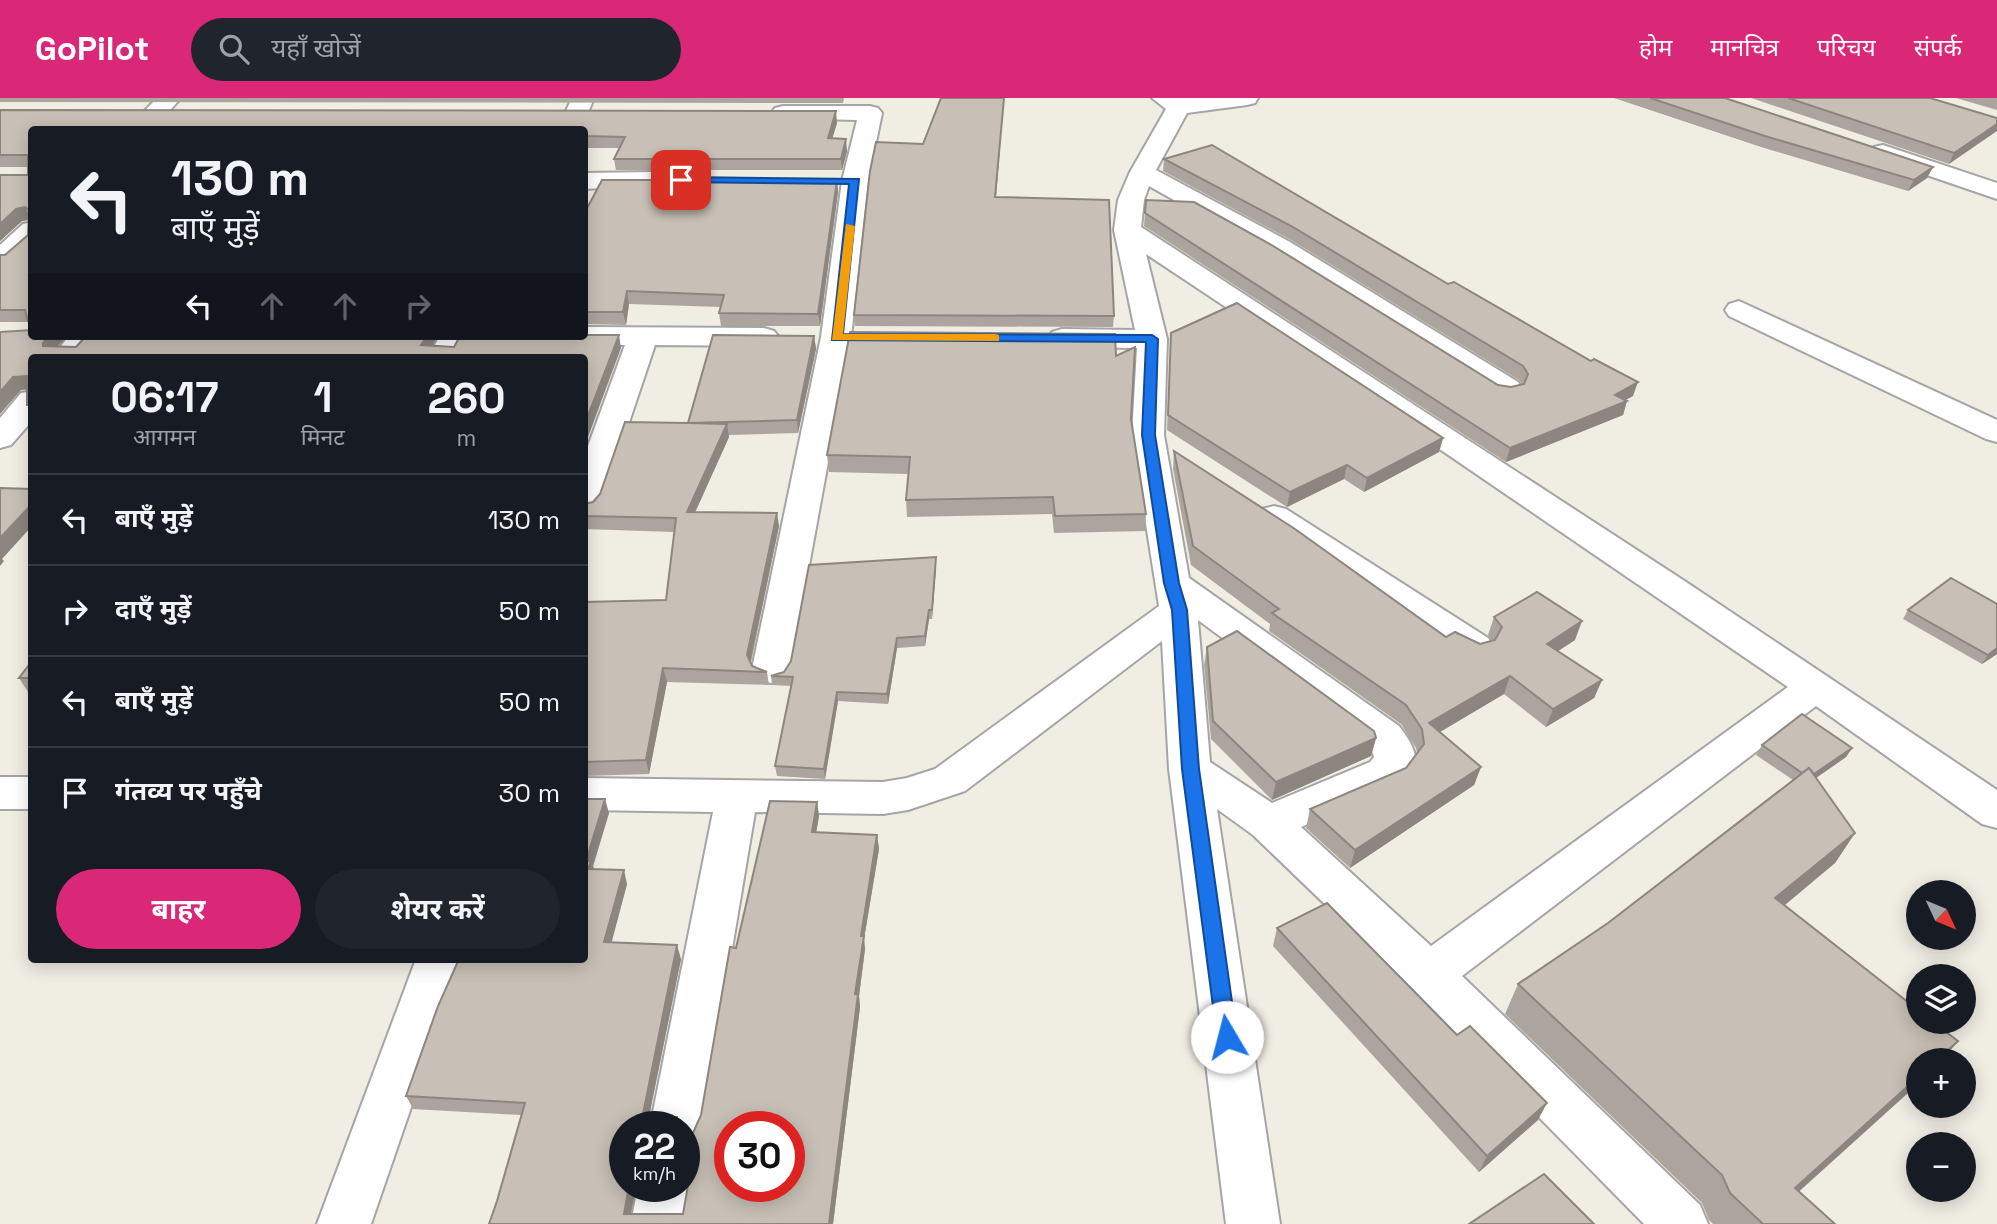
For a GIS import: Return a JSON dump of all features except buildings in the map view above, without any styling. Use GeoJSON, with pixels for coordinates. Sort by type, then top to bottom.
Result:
{"type":"FeatureCollection","features":[{"type":"Feature","properties":{"kind":"street"},"geometry":{"type":"LineString","coordinates":[[1247,98],[1171,103],[1130,200],[1127,230],[1152,339],[1148,435],[1176,596],[1190,769],[1253,1224]]}},
{"type":"Feature","properties":{"kind":"street"},"geometry":{"type":"LineString","coordinates":[[118,111],[163,113]]}},
{"type":"Feature","properties":{"kind":"street"},"geometry":{"type":"LineString","coordinates":[[758,113],[870,113],[826,337],[771,669]]}},
{"type":"Feature","properties":{"kind":"street"},"geometry":{"type":"LineString","coordinates":[[1865,146],[1997,191]]}},
{"type":"Feature","properties":{"kind":"street"},"geometry":{"type":"LineString","coordinates":[[1142,172],[1280,248],[1507,389]]}},
{"type":"Feature","properties":{"kind":"street"},"geometry":{"type":"LineString","coordinates":[[588,181],[681,180]]}},
{"type":"Feature","properties":{"kind":"street"},"geometry":{"type":"LineString","coordinates":[[828,181],[855,181]]}},
{"type":"Feature","properties":{"kind":"street"},"geometry":{"type":"LineString","coordinates":[[1127,230],[1399,406],[1816,686],[1997,812]]}},
{"type":"Feature","properties":{"kind":"street"},"geometry":{"type":"LineString","coordinates":[[0,259],[28,234]]}},
{"type":"Feature","properties":{"kind":"street"},"geometry":{"type":"LineString","coordinates":[[1739,310],[1997,432]]}},
{"type":"Feature","properties":{"kind":"street"},"geometry":{"type":"LineString","coordinates":[[588,337],[826,337]]}},
{"type":"Feature","properties":{"kind":"street"},"geometry":{"type":"LineString","coordinates":[[588,495],[643,337]]}},
{"type":"Feature","properties":{"kind":"street"},"geometry":{"type":"LineString","coordinates":[[1028,338],[1152,339]]}},
{"type":"Feature","properties":{"kind":"street"},"geometry":{"type":"LineString","coordinates":[[70,354],[82,340]]}},
{"type":"Feature","properties":{"kind":"street"},"geometry":{"type":"LineString","coordinates":[[0,438],[28,405]]}},
{"type":"Feature","properties":{"kind":"street"},"geometry":{"type":"LineString","coordinates":[[1148,435],[1183,457]]}},
{"type":"Feature","properties":{"kind":"street"},"geometry":{"type":"LineString","coordinates":[[1253,503],[1475,647]]}},
{"type":"Feature","properties":{"kind":"street"},"geometry":{"type":"LineString","coordinates":[[588,794],[883,798],[908,794],[950,780],[1176,596]]}},
{"type":"Feature","properties":{"kind":"street"},"geometry":{"type":"LineString","coordinates":[[1176,596],[1385,737],[1394,749],[1395,761],[1385,773],[1268,823]]}},
{"type":"Feature","properties":{"kind":"street"},"geometry":{"type":"LineString","coordinates":[[1429,974],[1816,686]]}},
{"type":"Feature","properties":{"kind":"street"},"geometry":{"type":"LineString","coordinates":[[1190,769],[1268,823],[1429,974],[1681,1224]]}},
{"type":"Feature","properties":{"kind":"street"},"geometry":{"type":"LineString","coordinates":[[0,793],[28,793]]}},
{"type":"Feature","properties":{"kind":"street"},"geometry":{"type":"LineString","coordinates":[[679,1111],[737,797]]}},
{"type":"Feature","properties":{"kind":"street"},"geometry":{"type":"LineString","coordinates":[[344,1224],[438,963]]}},
{"type":"Feature","properties":{"kind":"street"},"geometry":{"type":"LineString","coordinates":[[658,1224],[662,1202]]}},
{"type":"Feature","properties":{"kind":"slow traffic"},"geometry":{"type":"LineString","coordinates":[[850,226],[836,337],[995,338]]}},
{"type":"Feature","properties":{"kind":"route"},"geometry":{"type":"LineString","coordinates":[[681,180],[855,181],[836,337],[1152,339],[1148,435],[1172,583],[1180,610],[1190,769],[1227,1037]]}}]}
